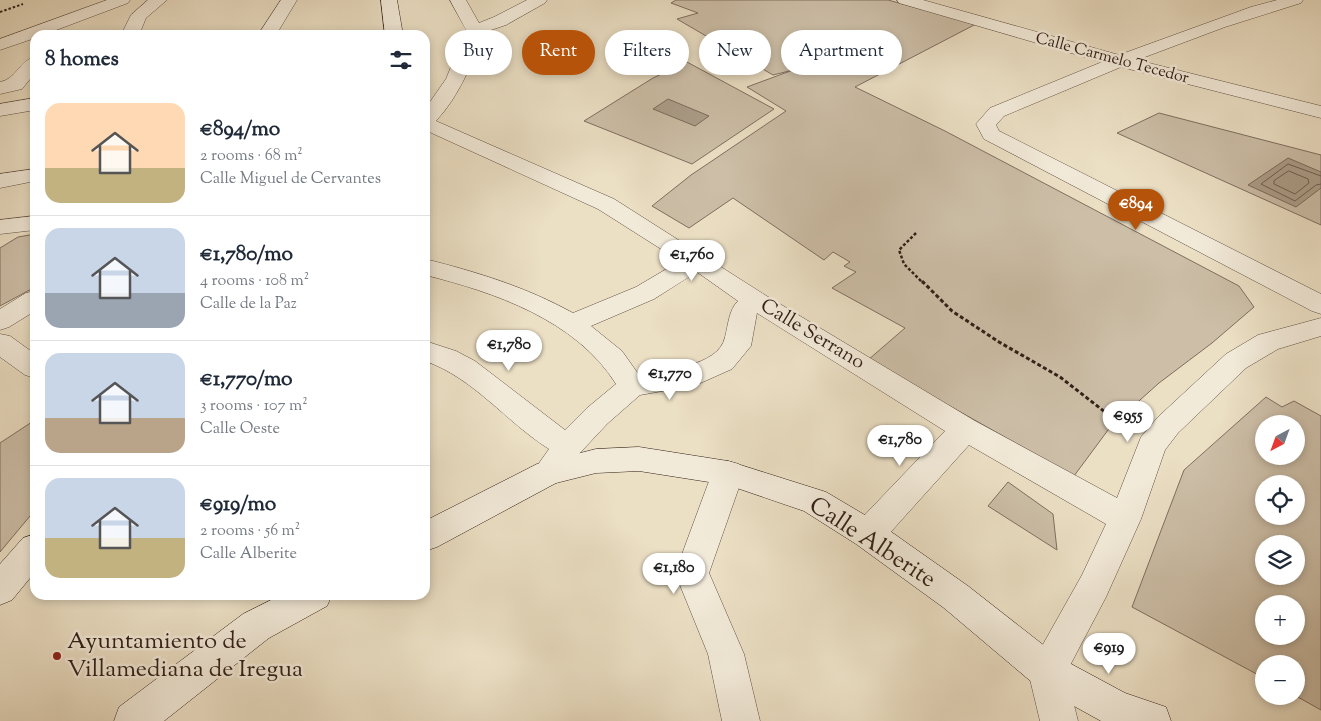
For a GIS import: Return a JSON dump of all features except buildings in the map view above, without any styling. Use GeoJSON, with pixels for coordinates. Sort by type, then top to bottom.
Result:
{"type":"FeatureCollection","features":[{"type":"Feature","properties":{"kind":"street"},"geometry":{"type":"LineString","coordinates":[[68,30],[123,0]]}},
{"type":"Feature","properties":{"kind":"street"},"geometry":{"type":"LineString","coordinates":[[43,30],[123,0]]}},
{"type":"Feature","properties":{"kind":"street"},"geometry":{"type":"LineString","coordinates":[[131,30],[134,21],[140,12],[159,0]]}},
{"type":"Feature","properties":{"kind":"street"},"geometry":{"type":"LineString","coordinates":[[270,30],[289,0]]}},
{"type":"Feature","properties":{"kind":"street"},"geometry":{"type":"LineString","coordinates":[[389,0],[393,30]]}},
{"type":"Feature","properties":{"kind":"street"},"geometry":{"type":"LineString","coordinates":[[458,0],[475,30],[500,21],[539,0]]}},
{"type":"Feature","properties":{"kind":"street","name":"Calle Carmelo Tecedor"},"geometry":{"type":"LineString","coordinates":[[905,0],[1158,72],[1321,112]]}},
{"type":"Feature","properties":{"kind":"street"},"geometry":{"type":"LineString","coordinates":[[1296,0],[1250,12],[1121,61],[997,112],[986,124],[991,135],[1321,305]]}},
{"type":"Feature","properties":{"kind":"street"},"geometry":{"type":"LineString","coordinates":[[0,46],[30,35]]}},
{"type":"Feature","properties":{"kind":"street"},"geometry":{"type":"LineString","coordinates":[[0,88],[15,85],[30,68]]}},
{"type":"Feature","properties":{"kind":"street"},"geometry":{"type":"LineString","coordinates":[[430,117],[440,107],[458,75]]}},
{"type":"Feature","properties":{"kind":"street"},"geometry":{"type":"LineString","coordinates":[[0,110],[30,105]]}},
{"type":"Feature","properties":{"kind":"street","name":"Calle Serrano"},"geometry":{"type":"LineString","coordinates":[[430,124],[606,204],[697,261],[756,301],[965,429],[1125,519]]}},
{"type":"Feature","properties":{"kind":"street"},"geometry":{"type":"LineString","coordinates":[[0,181],[30,176]]}},
{"type":"Feature","properties":{"kind":"street"},"geometry":{"type":"LineString","coordinates":[[0,227],[30,224]]}},
{"type":"Feature","properties":{"kind":"street"},"geometry":{"type":"LineString","coordinates":[[572,324],[645,293],[697,261]]}},
{"type":"Feature","properties":{"kind":"street"},"geometry":{"type":"LineString","coordinates":[[430,268],[457,274],[512,291],[566,319],[611,356],[632,386]]}},
{"type":"Feature","properties":{"kind":"street"},"geometry":{"type":"LineString","coordinates":[[548,473],[568,446],[597,416],[632,386],[696,375],[722,362],[736,346],[745,309],[756,301]]}},
{"type":"Feature","properties":{"kind":"street"},"geometry":{"type":"LineString","coordinates":[[0,321],[30,302]]}},
{"type":"Feature","properties":{"kind":"street"},"geometry":{"type":"LineString","coordinates":[[1060,721],[1047,671],[1094,586],[1125,519],[1152,445],[1168,425],[1236,361],[1268,342],[1321,327]]}},
{"type":"Feature","properties":{"kind":"street"},"geometry":{"type":"LineString","coordinates":[[0,343],[30,364]]}},
{"type":"Feature","properties":{"kind":"street"},"geometry":{"type":"LineString","coordinates":[[430,352],[438,354],[489,383],[554,438],[568,446]]}},
{"type":"Feature","properties":{"kind":"street"},"geometry":{"type":"LineString","coordinates":[[868,534],[965,429]]}},
{"type":"Feature","properties":{"kind":"street","name":"Calle Alberite"},"geometry":{"type":"LineString","coordinates":[[430,535],[548,473],[596,461],[639,459],[728,472],[815,501],[868,534],[956,597],[1047,671],[1117,709],[1152,721]]}},
{"type":"Feature","properties":{"kind":"street"},"geometry":{"type":"LineString","coordinates":[[728,472],[692,573],[726,654],[741,721]]}},
{"type":"Feature","properties":{"kind":"street"},"geometry":{"type":"LineString","coordinates":[[0,589],[30,554]]}},
{"type":"Feature","properties":{"kind":"street"},"geometry":{"type":"LineString","coordinates":[[133,721],[256,626],[305,600]]}},
{"type":"Feature","properties":{"kind":"path"},"geometry":{"type":"LineString","coordinates":[[0,12],[26,3]]}},
{"type":"Feature","properties":{"kind":"path"},"geometry":{"type":"LineString","coordinates":[[916,233],[899,250],[904,264],[952,312],[1060,377],[1116,421],[1152,445]]}},
{"type":"Feature","properties":{"kind":"shaded area"},"geometry":{"type":"Polygon","coordinates":[[[676,0],[888,0],[976,24],[902,63],[902,30],[781,30],[781,73],[773,75],[771,74],[771,30],[699,30],[699,32],[677,19],[698,13],[671,3],[676,0]]]}},
{"type":"Feature","properties":{"kind":"shaded area"},"geometry":{"type":"Polygon","coordinates":[[[689,63],[699,68],[699,75],[711,75],[774,109],[692,164],[584,121],[659,75],[689,75],[689,63]]]}},
{"type":"Feature","properties":{"kind":"shaded area"},"geometry":{"type":"Polygon","coordinates":[[[781,74],[878,75],[855,87],[945,131],[1239,286],[1254,307],[1212,343],[1159,383],[1111,426],[1074,476],[868,360],[905,328],[832,288],[856,272],[844,266],[850,262],[833,252],[824,260],[733,198],[689,228],[652,206],[691,175],[786,111],[747,87],[781,74]]]}},
{"type":"Feature","properties":{"kind":"shaded area"},"geometry":{"type":"Polygon","coordinates":[[[1159,113],[1321,155],[1321,225],[1117,133],[1159,113]]]}},
{"type":"Feature","properties":{"kind":"shaded area"},"geometry":{"type":"Polygon","coordinates":[[[30,235],[30,290],[0,306],[0,248],[18,237],[30,235]]]}},
{"type":"Feature","properties":{"kind":"shaded area"},"geometry":{"type":"Polygon","coordinates":[[[1266,397],[1282,407],[1294,401],[1321,416],[1321,710],[1305,701],[1305,655],[1255,655],[1255,673],[1132,607],[1184,470],[1266,397]]]}},
{"type":"Feature","properties":{"kind":"shaded area"},"geometry":{"type":"Polygon","coordinates":[[[30,423],[30,516],[0,552],[0,443],[30,423]]]}},
{"type":"Feature","properties":{"kind":"shaded area"},"geometry":{"type":"Polygon","coordinates":[[[1008,482],[1053,514],[1057,550],[988,506],[1008,482]]]}},
{"type":"Feature","properties":{"kind":"water"},"geometry":{"type":"Polygon","coordinates":[[[668,99],[709,116],[695,126],[653,109],[668,99]]]}},
{"type":"Feature","properties":{"kind":"water"},"geometry":{"type":"Polygon","coordinates":[[[1288,158],[1321,172],[1321,188],[1296,207],[1248,185],[1288,158]]]}},
{"type":"Feature","properties":{"kind":"place","name":"Ayuntamiento de Villamediana de Iregua"},"geometry":{"type":"Point","coordinates":[57,656]}}]}
